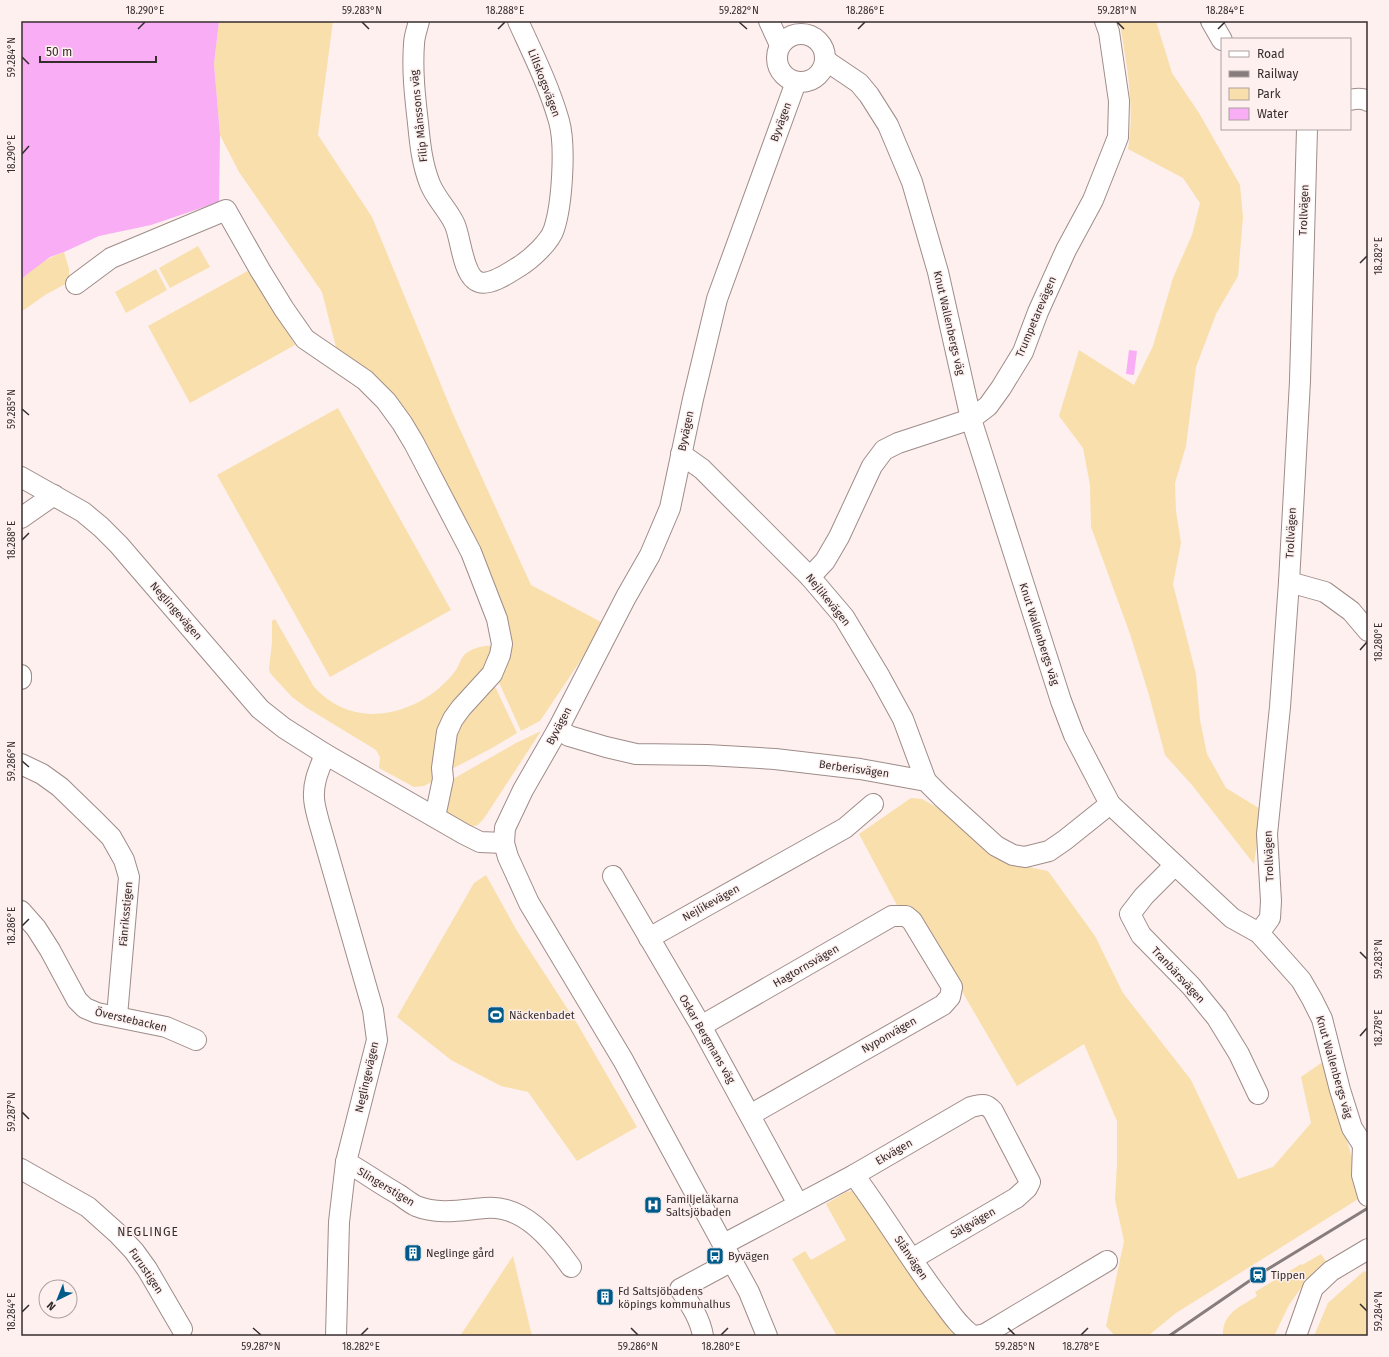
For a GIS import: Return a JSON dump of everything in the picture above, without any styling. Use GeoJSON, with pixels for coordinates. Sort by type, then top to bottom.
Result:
{"type":"FeatureCollection","features":[{"type":"Feature","properties":{"kind":"street","name":"Filip Månssons väg"},"geometry":{"type":"LineString","coordinates":[[419,21],[414,43],[413,83],[422,161],[431,186],[455,225],[467,270],[477,282],[488,283]]}},
{"type":"Feature","properties":{"kind":"street","name":"Lillskogsvägen"},"geometry":{"type":"LineString","coordinates":[[488,283],[506,275],[523,264],[537,252],[549,238],[554,230],[561,195],[562,144],[559,123],[547,85],[518,21]]}},
{"type":"Feature","properties":{"kind":"street"},"geometry":{"type":"LineString","coordinates":[[769,21],[780,45]]}},
{"type":"Feature","properties":{"kind":"street","name":"Trumpetarevägen"},"geometry":{"type":"LineString","coordinates":[[810,577],[825,560],[839,537],[872,466],[884,450],[898,443],[971,420],[988,406],[1023,352],[1038,312],[1066,250],[1093,200],[1118,137],[1119,101],[1109,32],[1105,21]]}},
{"type":"Feature","properties":{"kind":"street"},"geometry":{"type":"LineString","coordinates":[[1212,21],[1221,38]]}},
{"type":"Feature","properties":{"kind":"street"},"geometry":{"type":"LineString","coordinates":[[817,29],[824,52],[825,60],[823,68],[815,78],[807,82],[796,82],[788,79],[782,74],[776,58],[780,45],[792,35],[817,29]]}},
{"type":"Feature","properties":{"kind":"street","name":"Knut Wallenbergs väg"},"geometry":{"type":"LineString","coordinates":[[825,60],[859,82],[870,95],[888,125],[912,182],[938,272],[971,420],[1061,701],[1074,735],[1110,804],[1232,918],[1259,933],[1301,980],[1322,1019],[1340,1090],[1352,1128],[1365,1143]]}},
{"type":"Feature","properties":{"kind":"street","name":"Byvägen"},"geometry":{"type":"LineString","coordinates":[[767,1336],[749,1292],[623,1060],[529,903],[517,879],[504,843],[505,828],[513,809],[558,729],[626,597],[650,555],[670,508],[693,399],[717,299],[796,82]]}},
{"type":"Feature","properties":{"kind":"street"},"geometry":{"type":"LineString","coordinates":[[1351,100],[1363,99],[1368,101]]}},
{"type":"Feature","properties":{"kind":"street","name":"Trollvägen"},"geometry":{"type":"LineString","coordinates":[[1259,933],[1270,918],[1271,901],[1267,834],[1280,707],[1289,582],[1300,380],[1307,130]]}},
{"type":"Feature","properties":{"kind":"street"},"geometry":{"type":"LineString","coordinates":[[76,284],[111,258],[226,210],[284,309],[305,339],[365,380],[386,400],[402,423],[471,552],[497,619],[502,644],[500,656],[492,674],[461,708],[453,719],[447,732],[442,768],[443,779],[435,817]]}},
{"type":"Feature","properties":{"kind":"street","name":"Nejlikevägen"},"geometry":{"type":"LineString","coordinates":[[681,454],[702,469],[810,577],[844,617],[903,719],[926,781]]}},
{"type":"Feature","properties":{"kind":"street","name":"Neglingevägen"},"geometry":{"type":"LineString","coordinates":[[21,477],[83,512],[108,534],[260,709],[284,728],[325,754],[480,842],[504,843]]}},
{"type":"Feature","properties":{"kind":"street"},"geometry":{"type":"LineString","coordinates":[[21,518],[54,495]]}},
{"type":"Feature","properties":{"kind":"street"},"geometry":{"type":"LineString","coordinates":[[1289,582],[1325,592],[1352,611],[1368,632]]}},
{"type":"Feature","properties":{"kind":"street","name":"Berberisvägen"},"geometry":{"type":"LineString","coordinates":[[558,729],[569,736],[606,748],[636,754],[707,755],[775,760],[860,769],[926,781]]}},
{"type":"Feature","properties":{"kind":"street","name":"Neglingevägen"},"geometry":{"type":"LineString","coordinates":[[325,754],[317,774],[314,786],[314,798],[320,829],[373,1010],[377,1040],[346,1162],[339,1222],[336,1336]]}},
{"type":"Feature","properties":{"kind":"street","name":"Fänriksstigen"},"geometry":{"type":"LineString","coordinates":[[21,764],[42,774],[60,787],[111,838],[124,860],[129,877],[116,1016]]}},
{"type":"Feature","properties":{"kind":"street"},"geometry":{"type":"LineString","coordinates":[[926,781],[996,846],[1013,855],[1025,857],[1049,851],[1110,804]]}},
{"type":"Feature","properties":{"kind":"street","name":"Nejlikevägen"},"geometry":{"type":"LineString","coordinates":[[649,938],[845,828],[873,804]]}},
{"type":"Feature","properties":{"kind":"street","name":"Tranbärsvägen"},"geometry":{"type":"LineString","coordinates":[[1175,865],[1144,896],[1130,914],[1141,935],[1191,986],[1217,1018],[1239,1054],[1258,1094]]}},
{"type":"Feature","properties":{"kind":"street","name":"Oskar Bergmans väg"},"geometry":{"type":"LineString","coordinates":[[613,876],[701,1026],[798,1204]]}},
{"type":"Feature","properties":{"kind":"street","name":"Överstebacken"},"geometry":{"type":"LineString","coordinates":[[21,911],[36,928],[50,950],[76,1000],[85,1008],[97,1013],[166,1027],[196,1040]]}},
{"type":"Feature","properties":{"kind":"street","name":"Hagtornsvägen"},"geometry":{"type":"LineString","coordinates":[[701,1026],[892,916],[906,916],[912,921]]}},
{"type":"Feature","properties":{"kind":"street","name":"Nyponvägen"},"geometry":{"type":"LineString","coordinates":[[750,1115],[943,1005],[950,997],[952,987],[912,921]]}},
{"type":"Feature","properties":{"kind":"street","name":"Ekvägen"},"geometry":{"type":"LineString","coordinates":[[703,1336],[701,1324],[680,1289],[728,1252],[798,1204],[854,1175],[971,1107],[982,1104],[988,1106],[993,1111],[1030,1182]]}},
{"type":"Feature","properties":{"kind":"street"},"geometry":{"type":"LineString","coordinates":[[1365,1143],[1362,1175],[1368,1196]]}},
{"type":"Feature","properties":{"kind":"street","name":"Slingerstigen"},"geometry":{"type":"LineString","coordinates":[[346,1162],[416,1206],[443,1212],[487,1208],[505,1209],[516,1214],[532,1223],[560,1251],[571,1267]]}},
{"type":"Feature","properties":{"kind":"street","name":"Furustigen"},"geometry":{"type":"LineString","coordinates":[[21,1169],[88,1207],[117,1233],[134,1251],[147,1269],[182,1329]]}},
{"type":"Feature","properties":{"kind":"street","name":"Slånvägen"},"geometry":{"type":"LineString","coordinates":[[854,1175],[957,1322],[973,1336]]}},
{"type":"Feature","properties":{"kind":"street","name":"Sälgvägen"},"geometry":{"type":"LineString","coordinates":[[912,1259],[1016,1198],[1027,1188],[1030,1182]]}},
{"type":"Feature","properties":{"kind":"street"},"geometry":{"type":"LineString","coordinates":[[1296,1336],[1314,1288],[1331,1271],[1368,1249]]}},
{"type":"Feature","properties":{"kind":"street"},"geometry":{"type":"LineString","coordinates":[[976,1336],[985,1334],[1107,1261]]}},
{"type":"Feature","properties":{"kind":"green space"},"geometry":{"type":"Polygon","coordinates":[[[219,21],[333,21],[318,135],[372,217],[453,414],[531,585],[603,623],[589,648],[540,721],[521,731],[497,678],[508,649],[380,387],[336,347],[322,292],[239,172],[220,135],[214,64],[219,21]]]}},
{"type":"Feature","properties":{"kind":"green space"},"geometry":{"type":"Polygon","coordinates":[[[1118,21],[1156,21],[1172,73],[1199,113],[1240,185],[1243,217],[1238,276],[1216,314],[1196,367],[1186,446],[1175,483],[1176,511],[1181,543],[1173,584],[1196,674],[1200,720],[1207,754],[1226,788],[1262,810],[1254,864],[1192,785],[1165,755],[1149,695],[1130,634],[1091,527],[1090,485],[1083,448],[1059,416],[1079,350],[1134,385],[1153,346],[1173,278],[1192,235],[1200,203],[1183,178],[1128,149],[1131,118],[1129,86],[1120,24],[1118,21]]]}},
{"type":"Feature","properties":{"kind":"green space"},"geometry":{"type":"Polygon","coordinates":[[[198,246],[210,267],[170,288],[159,268],[198,246]]]}},
{"type":"Feature","properties":{"kind":"green space"},"geometry":{"type":"Polygon","coordinates":[[[64,252],[69,269],[69,282],[45,295],[21,312],[21,280],[41,263],[64,252]]]}},
{"type":"Feature","properties":{"kind":"green space"},"geometry":{"type":"Polygon","coordinates":[[[253,268],[295,345],[190,403],[148,326],[253,268]]]}},
{"type":"Feature","properties":{"kind":"green space"},"geometry":{"type":"Polygon","coordinates":[[[156,269],[167,290],[126,313],[115,292],[156,269]]]}},
{"type":"Feature","properties":{"kind":"green space"},"geometry":{"type":"Polygon","coordinates":[[[338,408],[451,610],[330,677],[217,475],[338,408]]]}},
{"type":"Feature","properties":{"kind":"green space"},"geometry":{"type":"Polygon","coordinates":[[[275,619],[314,687],[320,693],[333,703],[347,710],[371,714],[395,711],[429,696],[448,680],[456,670],[465,654],[477,648],[491,646],[494,656],[476,684],[437,779],[424,786],[414,787],[379,768],[380,757],[376,750],[307,708],[292,697],[270,673],[269,669],[272,642],[272,621],[275,619]]]}},
{"type":"Feature","properties":{"kind":"green space"},"geometry":{"type":"Polygon","coordinates":[[[492,680],[517,733],[448,771],[453,734],[492,680]]]}},
{"type":"Feature","properties":{"kind":"green space"},"geometry":{"type":"Polygon","coordinates":[[[541,731],[485,817],[478,825],[470,827],[447,815],[444,805],[446,783],[516,743],[541,731]]]}},
{"type":"Feature","properties":{"kind":"green space"},"geometry":{"type":"Polygon","coordinates":[[[911,798],[922,799],[938,808],[1009,863],[1048,871],[1095,936],[1123,993],[1191,1080],[1238,1179],[1273,1167],[1311,1123],[1301,1077],[1324,1061],[1363,1196],[1176,1313],[1148,1336],[1115,1336],[1106,1326],[1124,1241],[1115,1200],[1117,1121],[1084,1044],[1017,1086],[917,914],[899,909],[859,834],[911,798]]]}},
{"type":"Feature","properties":{"kind":"green space"},"geometry":{"type":"Polygon","coordinates":[[[486,875],[517,931],[578,1025],[637,1127],[577,1161],[528,1092],[501,1086],[451,1060],[397,1017],[474,883],[486,875]]]}},
{"type":"Feature","properties":{"kind":"green space"},"geometry":{"type":"Polygon","coordinates":[[[857,1190],[955,1336],[837,1336],[792,1259],[805,1251],[811,1260],[846,1240],[826,1204],[846,1192],[857,1190]]]}},
{"type":"Feature","properties":{"kind":"green space"},"geometry":{"type":"Polygon","coordinates":[[[1321,1254],[1329,1266],[1303,1285],[1289,1305],[1274,1336],[1223,1336],[1223,1328],[1229,1316],[1239,1307],[1257,1296],[1255,1292],[1301,1264],[1302,1265],[1321,1254]]]}},
{"type":"Feature","properties":{"kind":"green space"},"geometry":{"type":"Polygon","coordinates":[[[513,1256],[532,1336],[460,1336],[513,1256]]]}},
{"type":"Feature","properties":{"kind":"green space"},"geometry":{"type":"Polygon","coordinates":[[[1364,1271],[1368,1273],[1368,1336],[1314,1336],[1328,1303],[1364,1271]]]}},
{"type":"Feature","properties":{"kind":"water"},"geometry":{"type":"Polygon","coordinates":[[[21,21],[219,21],[214,64],[220,135],[219,202],[151,225],[99,236],[50,257],[21,280],[21,21]]]}},
{"type":"Feature","properties":{"kind":"water"},"geometry":{"type":"Polygon","coordinates":[[[1129,350],[1137,351],[1134,375],[1126,374],[1129,350]]]}},
{"type":"Feature","properties":{"kind":"railway"},"geometry":{"type":"LineString","coordinates":[[1169,1336],[1258,1275],[1368,1208]]}},
{"type":"Feature","properties":{"kind":"place","name":"Näckenbadet"},"geometry":{"type":"Point","coordinates":[496,1015]}},
{"type":"Feature","properties":{"kind":"place","name":"Familjeläkarna Saltsjöbaden"},"geometry":{"type":"Point","coordinates":[653,1205]}},
{"type":"Feature","properties":{"kind":"place","name":"Neglinge gård"},"geometry":{"type":"Point","coordinates":[413,1253]}},
{"type":"Feature","properties":{"kind":"place","name":"Byvägen"},"geometry":{"type":"Point","coordinates":[715,1256]}},
{"type":"Feature","properties":{"kind":"place","name":"Tippen"},"geometry":{"type":"Point","coordinates":[1258,1275]}},
{"type":"Feature","properties":{"kind":"place","name":"Fd Saltsjöbadens köpings kommunalhus"},"geometry":{"type":"Point","coordinates":[605,1297]}},
{"type":"Feature","properties":{"kind":"district","name":"NEGLINGE"},"geometry":{"type":"Point","coordinates":[148,1232]}}]}
